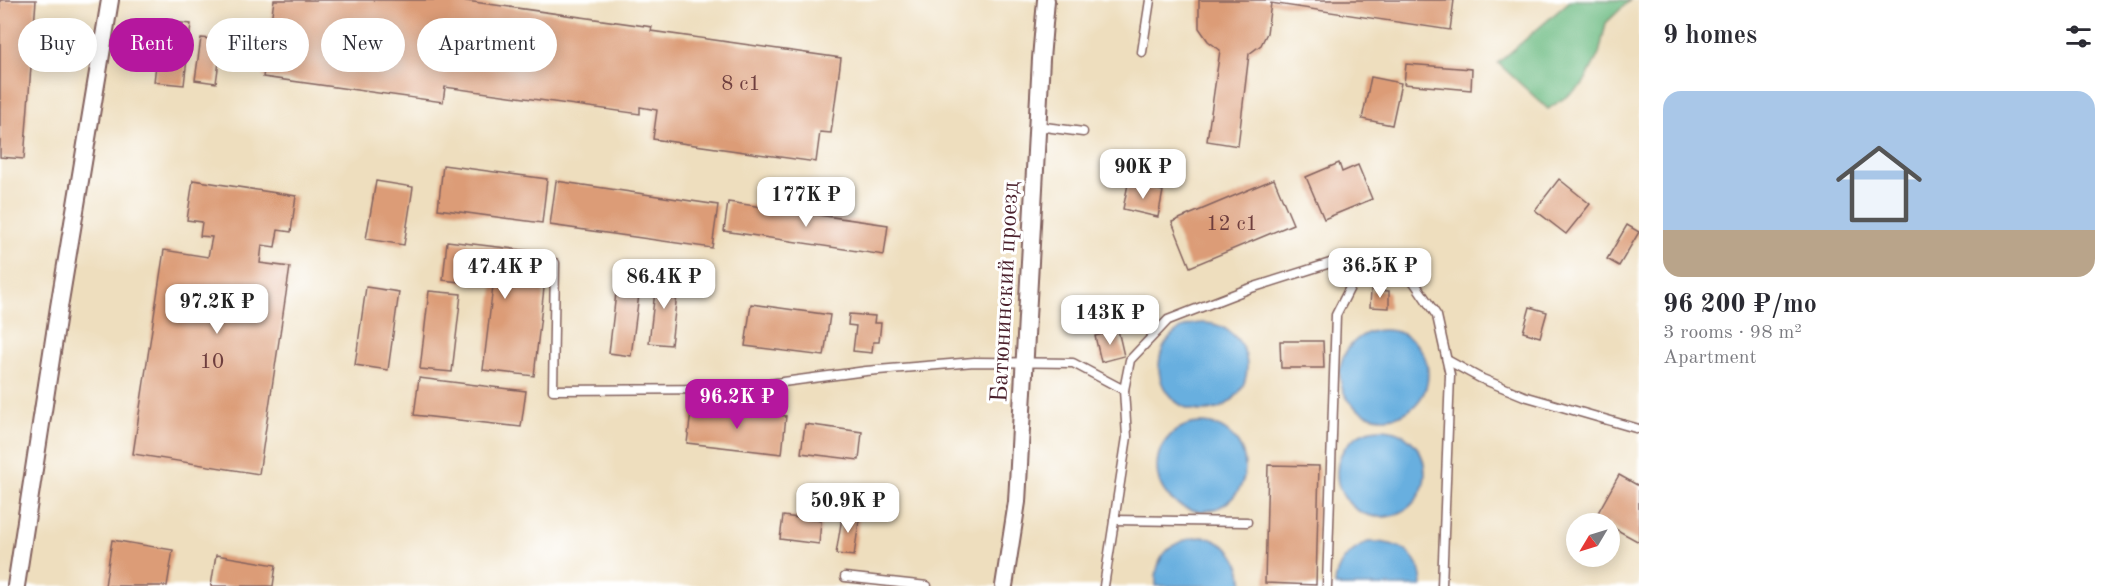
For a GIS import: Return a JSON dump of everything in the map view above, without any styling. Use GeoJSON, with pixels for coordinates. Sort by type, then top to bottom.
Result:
{"type":"FeatureCollection","features":[{"type":"Feature","properties":{"kind":"street"},"geometry":{"type":"LineString","coordinates":[[16,586],[110,0]]}},
{"type":"Feature","properties":{"kind":"street","name":"Батюнинский проезд"},"geometry":{"type":"LineString","coordinates":[[1004,586],[1017,502],[1046,0]]}},
{"type":"Feature","properties":{"kind":"lane"},"geometry":{"type":"LineString","coordinates":[[1142,52],[1150,0]]}},
{"type":"Feature","properties":{"kind":"lane"},"geometry":{"type":"LineString","coordinates":[[1037,126],[1083,132]]}},
{"type":"Feature","properties":{"kind":"lane"},"geometry":{"type":"LineString","coordinates":[[1104,586],[1127,436],[1124,390],[1130,360],[1168,320],[1248,289],[1343,259],[1382,261],[1414,282],[1437,316],[1450,375],[1442,586]]}},
{"type":"Feature","properties":{"kind":"lane"},"geometry":{"type":"LineString","coordinates":[[1327,586],[1336,315],[1364,260]]}},
{"type":"Feature","properties":{"kind":"lane"},"geometry":{"type":"LineString","coordinates":[[555,263],[553,390],[731,389],[866,371],[974,362],[1072,363],[1124,390]]}},
{"type":"Feature","properties":{"kind":"lane"},"geometry":{"type":"LineString","coordinates":[[1447,360],[1480,378],[1524,396],[1639,429]]}},
{"type":"Feature","properties":{"kind":"lane"},"geometry":{"type":"LineString","coordinates":[[1114,520],[1247,522]]}},
{"type":"Feature","properties":{"kind":"lane"},"geometry":{"type":"LineString","coordinates":[[845,576],[927,586]]}},
{"type":"Feature","properties":{"kind":"green space"},"geometry":{"type":"Polygon","coordinates":[[[1571,0],[1630,0],[1606,23],[1599,54],[1582,86],[1548,109],[1498,63],[1571,0]]]}},
{"type":"Feature","properties":{"kind":"water"},"geometry":{"type":"Polygon","coordinates":[[[1203,323],[1220,327],[1234,336],[1243,350],[1247,367],[1243,384],[1234,398],[1220,407],[1203,411],[1186,407],[1172,398],[1163,384],[1159,367],[1163,350],[1172,336],[1186,327],[1203,323]]]}},
{"type":"Feature","properties":{"kind":"water"},"geometry":{"type":"Polygon","coordinates":[[[1384,330],[1401,334],[1415,343],[1424,357],[1428,374],[1424,391],[1415,405],[1401,414],[1384,418],[1367,414],[1353,405],[1344,391],[1340,374],[1344,357],[1353,343],[1367,334],[1384,330]]]}},
{"type":"Feature","properties":{"kind":"water"},"geometry":{"type":"Polygon","coordinates":[[[1201,423],[1218,427],[1232,436],[1241,450],[1245,467],[1241,484],[1232,498],[1218,507],[1201,511],[1184,507],[1170,498],[1161,484],[1157,467],[1161,450],[1170,436],[1184,427],[1201,423]]]}},
{"type":"Feature","properties":{"kind":"water"},"geometry":{"type":"Polygon","coordinates":[[[1381,429],[1398,433],[1412,442],[1421,456],[1425,473],[1421,490],[1412,504],[1398,513],[1381,517],[1364,513],[1350,504],[1341,490],[1337,473],[1341,456],[1350,442],[1364,433],[1381,429]]]}},
{"type":"Feature","properties":{"kind":"water"},"geometry":{"type":"Polygon","coordinates":[[[1206,537],[1234,554],[1240,568],[1243,586],[1156,586],[1158,565],[1168,550],[1184,540],[1206,537]]]}},
{"type":"Feature","properties":{"kind":"water"},"geometry":{"type":"Polygon","coordinates":[[[1368,542],[1389,544],[1406,551],[1418,565],[1422,586],[1335,586],[1341,564],[1355,549],[1368,542]]]}},
{"type":"Feature","properties":{"kind":"building"},"geometry":{"type":"Polygon","coordinates":[[[0,0],[36,0],[35,18],[18,18],[18,72],[31,72],[24,159],[0,157],[0,0]]]}},
{"type":"Feature","properties":{"kind":"building"},"geometry":{"type":"Polygon","coordinates":[[[274,0],[459,0],[652,27],[651,31],[841,58],[831,133],[820,132],[816,162],[653,139],[657,110],[640,107],[640,114],[445,87],[443,102],[263,77],[264,72],[309,72],[309,18],[271,18],[274,0]]]}},
{"type":"Feature","properties":{"kind":"building"},"geometry":{"type":"Polygon","coordinates":[[[1199,0],[1454,0],[1450,30],[1271,3],[1267,33],[1261,45],[1249,54],[1238,146],[1207,141],[1220,50],[1208,41],[1199,28],[1199,0]]]}},
{"type":"Feature","properties":{"kind":"building"},"geometry":{"type":"Polygon","coordinates":[[[201,38],[206,38],[206,72],[218,72],[216,83],[195,80],[201,38]]]}},
{"type":"Feature","properties":{"kind":"building"},"geometry":{"type":"Polygon","coordinates":[[[1406,64],[1472,69],[1471,90],[1404,84],[1406,64]]]}},
{"type":"Feature","properties":{"kind":"building"},"geometry":{"type":"Polygon","coordinates":[[[155,72],[185,72],[184,85],[154,82],[155,72]]]}},
{"type":"Feature","properties":{"kind":"building"},"geometry":{"type":"Polygon","coordinates":[[[1371,77],[1401,83],[1392,125],[1362,119],[1371,77]]]}},
{"type":"Feature","properties":{"kind":"building"},"geometry":{"type":"Polygon","coordinates":[[[1339,163],[1342,172],[1358,165],[1372,199],[1324,219],[1306,177],[1339,163]]]}},
{"type":"Feature","properties":{"kind":"building"},"geometry":{"type":"Polygon","coordinates":[[[443,165],[547,179],[542,223],[438,209],[443,165]]]}},
{"type":"Feature","properties":{"kind":"building"},"geometry":{"type":"Polygon","coordinates":[[[1274,179],[1293,224],[1190,267],[1172,222],[1274,179]]]}},
{"type":"Feature","properties":{"kind":"building"},"geometry":{"type":"Polygon","coordinates":[[[1559,179],[1590,204],[1566,234],[1535,210],[1559,179]]]}},
{"type":"Feature","properties":{"kind":"building"},"geometry":{"type":"Polygon","coordinates":[[[193,180],[296,196],[291,232],[278,230],[275,247],[262,245],[260,263],[290,267],[259,474],[133,454],[164,250],[208,257],[212,237],[200,236],[202,222],[187,220],[193,180]]]}},
{"type":"Feature","properties":{"kind":"building"},"geometry":{"type":"Polygon","coordinates":[[[376,181],[413,187],[404,245],[366,239],[376,181]]]}},
{"type":"Feature","properties":{"kind":"building"},"geometry":{"type":"Polygon","coordinates":[[[556,181],[718,205],[712,248],[550,225],[556,181]]]}},
{"type":"Feature","properties":{"kind":"building"},"geometry":{"type":"Polygon","coordinates":[[[1128,184],[1163,191],[1158,217],[1123,209],[1128,184]]]}},
{"type":"Feature","properties":{"kind":"building"},"geometry":{"type":"Polygon","coordinates":[[[728,202],[888,225],[884,255],[724,231],[728,202]]]}},
{"type":"Feature","properties":{"kind":"building"},"geometry":{"type":"Polygon","coordinates":[[[1627,225],[1639,232],[1619,266],[1607,259],[1627,225]]]}},
{"type":"Feature","properties":{"kind":"building"},"geometry":{"type":"Polygon","coordinates":[[[447,241],[548,253],[534,376],[483,370],[493,286],[443,280],[447,241]]]}},
{"type":"Feature","properties":{"kind":"building"},"geometry":{"type":"Polygon","coordinates":[[[657,274],[679,277],[671,345],[649,343],[657,274]]]}},
{"type":"Feature","properties":{"kind":"building"},"geometry":{"type":"Polygon","coordinates":[[[618,276],[641,279],[631,356],[609,353],[618,276]]]}},
{"type":"Feature","properties":{"kind":"building"},"geometry":{"type":"Polygon","coordinates":[[[366,287],[399,292],[388,370],[355,365],[366,287]]]}},
{"type":"Feature","properties":{"kind":"building"},"geometry":{"type":"Polygon","coordinates":[[[1371,290],[1389,291],[1389,308],[1370,307],[1371,290]]]}},
{"type":"Feature","properties":{"kind":"building"},"geometry":{"type":"Polygon","coordinates":[[[429,291],[461,294],[452,372],[420,369],[429,291]]]}},
{"type":"Feature","properties":{"kind":"building"},"geometry":{"type":"Polygon","coordinates":[[[751,304],[830,315],[824,356],[745,346],[751,304]]]}},
{"type":"Feature","properties":{"kind":"building"},"geometry":{"type":"Polygon","coordinates":[[[1530,307],[1547,312],[1540,337],[1523,332],[1530,307]]]}},
{"type":"Feature","properties":{"kind":"building"},"geometry":{"type":"Polygon","coordinates":[[[849,314],[875,316],[874,323],[881,323],[879,342],[873,342],[872,353],[853,351],[856,326],[848,325],[849,314]]]}},
{"type":"Feature","properties":{"kind":"building"},"geometry":{"type":"Polygon","coordinates":[[[1118,330],[1124,356],[1101,362],[1095,336],[1118,330]]]}},
{"type":"Feature","properties":{"kind":"building"},"geometry":{"type":"Polygon","coordinates":[[[1280,341],[1323,341],[1324,368],[1281,368],[1280,341]]]}},
{"type":"Feature","properties":{"kind":"building"},"geometry":{"type":"Polygon","coordinates":[[[419,378],[526,391],[521,427],[414,415],[419,378]]]}},
{"type":"Feature","properties":{"kind":"building"},"geometry":{"type":"Polygon","coordinates":[[[692,405],[786,416],[782,454],[687,443],[692,405]]]}},
{"type":"Feature","properties":{"kind":"building"},"geometry":{"type":"Polygon","coordinates":[[[805,424],[862,432],[859,460],[801,453],[805,424]]]}},
{"type":"Feature","properties":{"kind":"building"},"geometry":{"type":"Polygon","coordinates":[[[1268,465],[1319,466],[1316,585],[1265,583],[1268,465]]]}},
{"type":"Feature","properties":{"kind":"building"},"geometry":{"type":"Polygon","coordinates":[[[1619,475],[1639,486],[1639,542],[1620,532],[1620,513],[1598,513],[1619,475]]]}},
{"type":"Feature","properties":{"kind":"building"},"geometry":{"type":"Polygon","coordinates":[[[843,511],[860,514],[854,556],[836,554],[843,511]]]}},
{"type":"Feature","properties":{"kind":"building"},"geometry":{"type":"Polygon","coordinates":[[[783,516],[821,521],[819,544],[780,539],[783,516]]]}},
{"type":"Feature","properties":{"kind":"building"},"geometry":{"type":"Polygon","coordinates":[[[112,540],[173,550],[167,586],[105,586],[112,540]]]}},
{"type":"Feature","properties":{"kind":"building"},"geometry":{"type":"Polygon","coordinates":[[[216,555],[276,565],[273,586],[211,586],[216,555]]]}}]}
